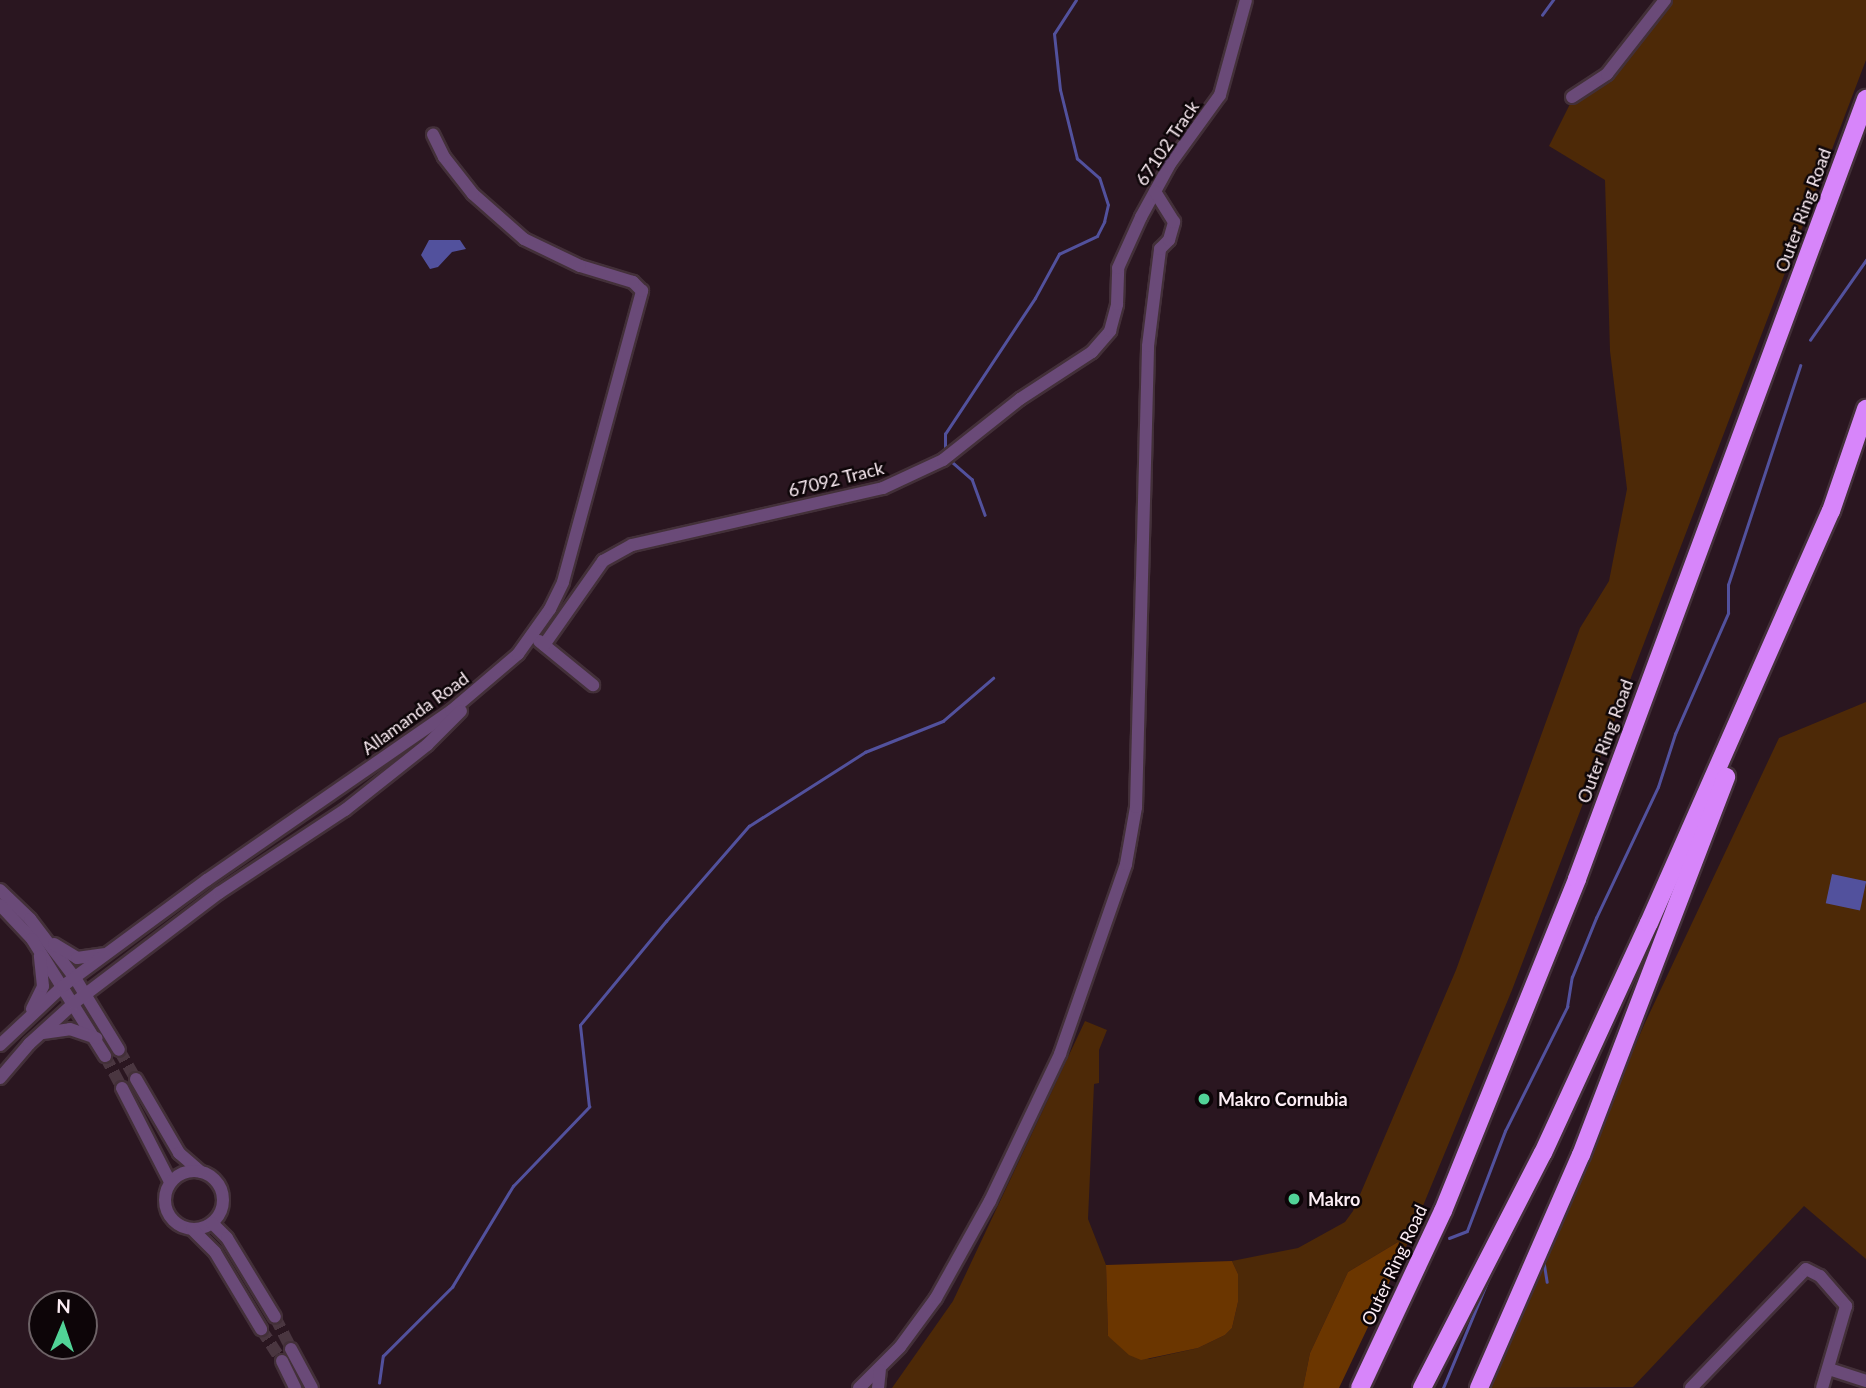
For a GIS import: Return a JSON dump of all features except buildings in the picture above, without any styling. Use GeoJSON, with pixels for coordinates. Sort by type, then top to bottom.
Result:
{"type":"FeatureCollection","features":[{"type":"Feature","properties":{"kind":"highway","name":"Outer Ring Road"},"geometry":{"type":"LineString","coordinates":[[1360,1388],[1443,1211],[1540,973],[1866,99]]}},
{"type":"Feature","properties":{"kind":"highway"},"geometry":{"type":"LineString","coordinates":[[1422,1388],[1542,1153],[1831,511],[1866,409]]}},
{"type":"Feature","properties":{"kind":"highway"},"geometry":{"type":"LineString","coordinates":[[1479,1388],[1580,1155],[1735,753],[1755,680]]}},
{"type":"Feature","properties":{"kind":"street","name":"67102 Track"},"geometry":{"type":"LineString","coordinates":[[1117,304],[1118,268],[1155,191],[1220,95],[1247,0]]}},
{"type":"Feature","properties":{"kind":"street"},"geometry":{"type":"LineString","coordinates":[[1572,97],[1607,74],[1665,0]]}},
{"type":"Feature","properties":{"kind":"street"},"geometry":{"type":"LineString","coordinates":[[433,134],[444,157],[472,194],[524,239],[580,266],[633,282],[642,291],[573,554],[550,610],[533,636],[492,677]]}},
{"type":"Feature","properties":{"kind":"street"},"geometry":{"type":"LineString","coordinates":[[859,1388],[880,1370],[936,1298],[990,1201],[1060,1054],[1126,864],[1136,807],[1148,346],[1160,249],[1169,240],[1174,222],[1155,191]]}},
{"type":"Feature","properties":{"kind":"street","name":"67092 Track"},"geometry":{"type":"LineString","coordinates":[[544,645],[603,561],[632,545],[853,497],[943,460],[1020,399],[1092,352],[1110,331],[1117,304]]}},
{"type":"Feature","properties":{"kind":"street"},"geometry":{"type":"LineString","coordinates":[[533,636],[593,685]]}},
{"type":"Feature","properties":{"kind":"street","name":"Allamanda Road"},"geometry":{"type":"LineString","coordinates":[[26,1018],[63,986],[118,948],[217,872],[418,735],[492,677]]}},
{"type":"Feature","properties":{"kind":"street","name":"Allamanda Road"},"geometry":{"type":"LineString","coordinates":[[0,1078],[39,1035],[74,1003],[219,893],[396,772],[492,677]]}},
{"type":"Feature","properties":{"kind":"street"},"geometry":{"type":"LineString","coordinates":[[0,890],[40,941],[63,986],[105,1056]]}},
{"type":"Feature","properties":{"kind":"street"},"geometry":{"type":"LineString","coordinates":[[0,905],[40,941],[75,978],[119,1051]]}},
{"type":"Feature","properties":{"kind":"street"},"geometry":{"type":"LineString","coordinates":[[40,941],[82,959],[118,948]]}},
{"type":"Feature","properties":{"kind":"street"},"geometry":{"type":"LineString","coordinates":[[0,1045],[26,1018],[43,986],[40,941]]}},
{"type":"Feature","properties":{"kind":"street"},"geometry":{"type":"LineString","coordinates":[[39,1035],[70,1029],[97,1039]]}},
{"type":"Feature","properties":{"kind":"street"},"geometry":{"type":"LineString","coordinates":[[136,1079],[179,1153],[217,1183],[222,1193],[222,1209],[212,1223],[192,1229]]}},
{"type":"Feature","properties":{"kind":"street"},"geometry":{"type":"LineString","coordinates":[[122,1088],[170,1182]]}},
{"type":"Feature","properties":{"kind":"street"},"geometry":{"type":"LineString","coordinates":[[201,1172],[183,1173],[170,1182],[164,1196],[166,1211],[176,1224],[192,1229],[215,1252],[261,1329]]}},
{"type":"Feature","properties":{"kind":"street"},"geometry":{"type":"LineString","coordinates":[[212,1223],[227,1238],[275,1317]]}},
{"type":"Feature","properties":{"kind":"street"},"geometry":{"type":"LineString","coordinates":[[1691,1388],[1806,1269],[1820,1276],[1846,1306],[1822,1388]]}},
{"type":"Feature","properties":{"kind":"street"},"geometry":{"type":"LineString","coordinates":[[291,1349],[312,1388]]}},
{"type":"Feature","properties":{"kind":"street"},"geometry":{"type":"LineString","coordinates":[[282,1361],[295,1388]]}},
{"type":"Feature","properties":{"kind":"street"},"geometry":{"type":"LineString","coordinates":[[1829,1368],[1866,1381]]}},
{"type":"Feature","properties":{"kind":"street"},"geometry":{"type":"LineString","coordinates":[[878,1388],[880,1370]]}},
{"type":"Feature","properties":{"kind":"shaded area"},"geometry":{"type":"Polygon","coordinates":[[[1672,0],[1866,0],[1866,60],[1512,990],[1406,1247],[1398,1242],[1348,1272],[1310,1353],[1303,1388],[892,1388],[953,1301],[1085,1021],[1107,1030],[1099,1050],[1099,1083],[1094,1084],[1088,1219],[1106,1265],[1108,1336],[1149,1359],[1198,1348],[1225,1335],[1232,1328],[1238,1302],[1238,1274],[1232,1261],[1298,1248],[1345,1222],[1353,1211],[1456,970],[1580,628],[1609,581],[1627,489],[1610,351],[1605,180],[1549,146],[1571,102],[1606,81],[1672,0]]]}},
{"type":"Feature","properties":{"kind":"shaded area"},"geometry":{"type":"Polygon","coordinates":[[[429,240],[460,240],[466,249],[452,252],[438,267],[430,269],[421,255],[429,240]]]}},
{"type":"Feature","properties":{"kind":"shaded area"},"geometry":{"type":"Polygon","coordinates":[[[1866,702],[1866,1259],[1804,1206],[1633,1387],[1488,1388],[1644,1025],[1779,738],[1866,702]]]}},
{"type":"Feature","properties":{"kind":"shaded area"},"geometry":{"type":"Polygon","coordinates":[[[1832,874],[1866,881],[1860,911],[1826,903],[1832,874]]]}},
{"type":"Feature","properties":{"kind":"shaded area"},"geometry":{"type":"Polygon","coordinates":[[[1398,1242],[1406,1247],[1339,1388],[1303,1388],[1310,1353],[1348,1272],[1398,1242]]]}},
{"type":"Feature","properties":{"kind":"shaded area"},"geometry":{"type":"Polygon","coordinates":[[[1232,1261],[1238,1274],[1238,1302],[1232,1328],[1225,1335],[1198,1348],[1141,1360],[1129,1355],[1108,1336],[1106,1265],[1232,1261]]]}},
{"type":"Feature","properties":{"kind":"waterway"},"geometry":{"type":"LineString","coordinates":[[945,449],[945,434],[1035,298],[1059,254],[1097,236],[1104,222],[1108,205],[1099,178],[1077,159],[1060,90],[1054,34],[1076,0]]}},
{"type":"Feature","properties":{"kind":"waterway"},"geometry":{"type":"LineString","coordinates":[[1542,15],[1553,0]]}},
{"type":"Feature","properties":{"kind":"waterway"},"geometry":{"type":"LineString","coordinates":[[1810,340],[1866,260]]}},
{"type":"Feature","properties":{"kind":"waterway"},"geometry":{"type":"LineString","coordinates":[[1449,1238],[1467,1231],[1505,1131],[1567,1007],[1572,977],[1596,918],[1658,787],[1675,734],[1728,613],[1728,585],[1800,366]]}},
{"type":"Feature","properties":{"kind":"waterway"},"geometry":{"type":"LineString","coordinates":[[951,461],[972,479],[985,515]]}},
{"type":"Feature","properties":{"kind":"waterway"},"geometry":{"type":"LineString","coordinates":[[379,1383],[383,1356],[452,1287],[513,1186],[589,1107],[580,1025],[666,921],[749,826],[865,752],[943,721],[993,678]]}},
{"type":"Feature","properties":{"kind":"waterway"},"geometry":{"type":"LineString","coordinates":[[1544,1262],[1547,1282]]}},
{"type":"Feature","properties":{"kind":"waterway"},"geometry":{"type":"LineString","coordinates":[[1443,1388],[1493,1268]]}},
{"type":"Feature","properties":{"kind":"tunnel"},"geometry":{"type":"LineString","coordinates":[[119,1050],[136,1079]]}},
{"type":"Feature","properties":{"kind":"tunnel"},"geometry":{"type":"LineString","coordinates":[[105,1056],[122,1088]]}},
{"type":"Feature","properties":{"kind":"tunnel"},"geometry":{"type":"LineString","coordinates":[[275,1317],[291,1349]]}},
{"type":"Feature","properties":{"kind":"tunnel"},"geometry":{"type":"LineString","coordinates":[[261,1329],[282,1361]]}},
{"type":"Feature","properties":{"kind":"place","name":"Makro Cornubia"},"geometry":{"type":"Point","coordinates":[1204,1099]}},
{"type":"Feature","properties":{"kind":"place","name":"Makro"},"geometry":{"type":"Point","coordinates":[1294,1199]}}]}
